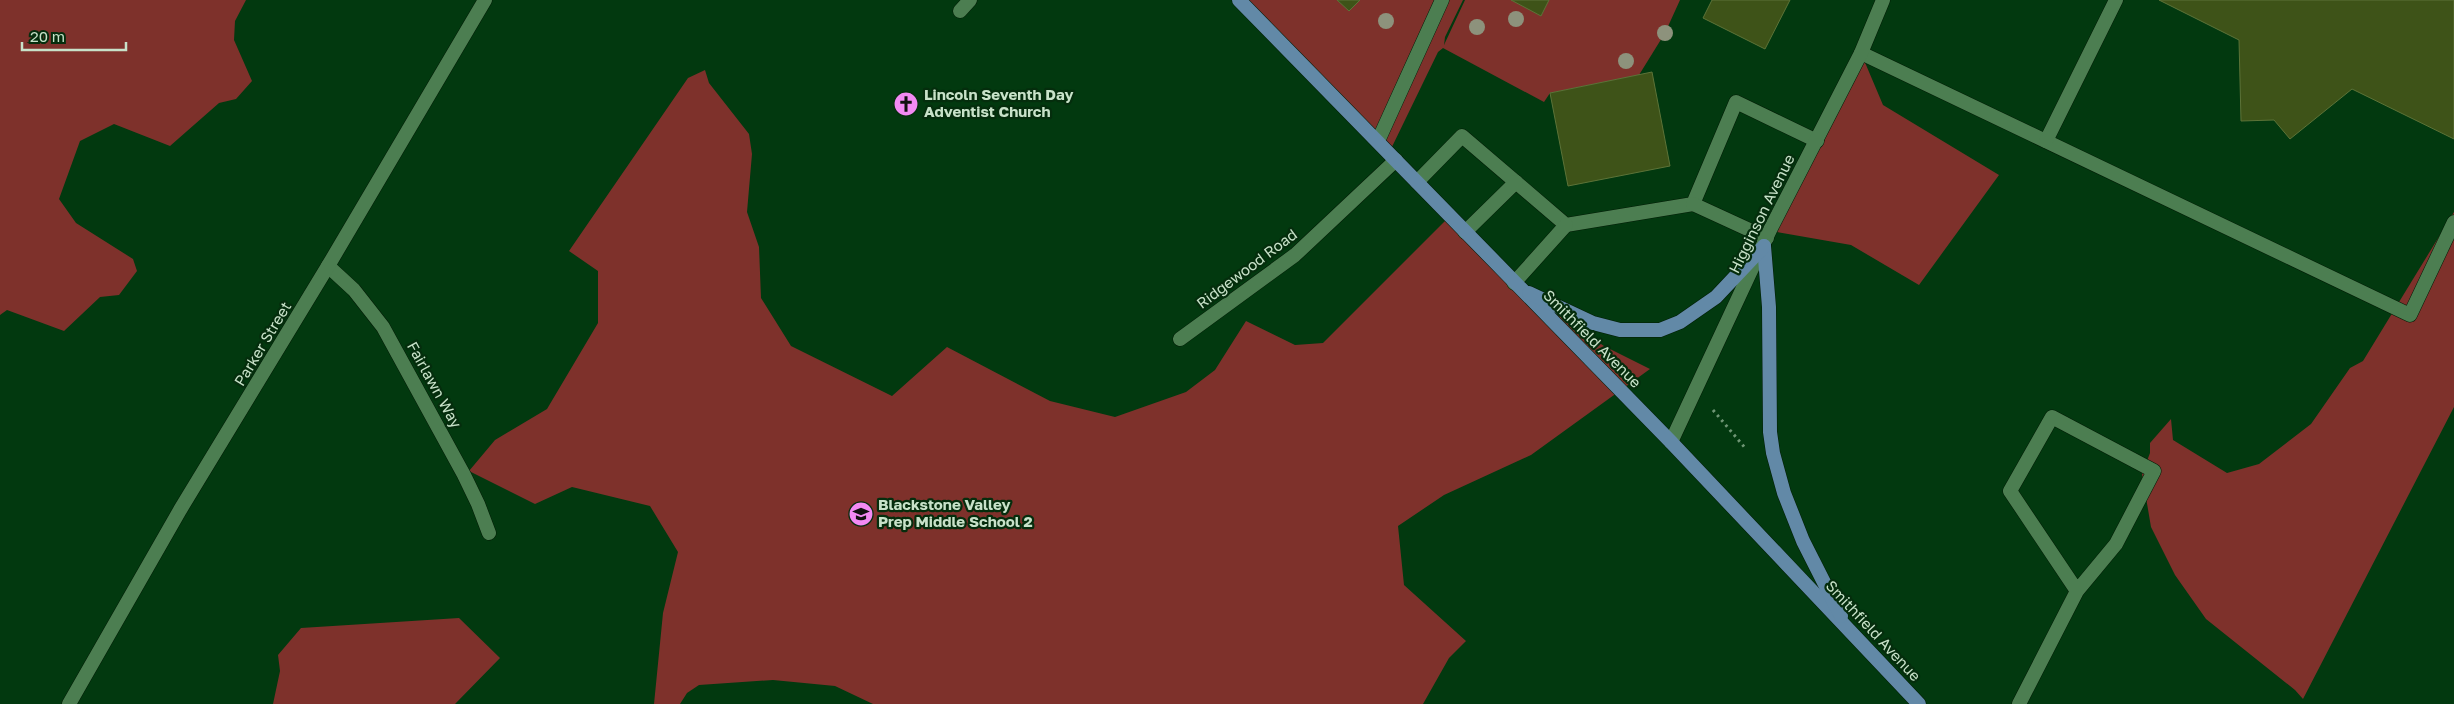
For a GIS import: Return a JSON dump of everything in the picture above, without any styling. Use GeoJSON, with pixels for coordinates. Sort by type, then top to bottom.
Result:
{"type":"FeatureCollection","features":[{"type":"Feature","properties":{"kind":"main road","name":"Smithfield Avenue"},"geometry":{"type":"LineString","coordinates":[[1239,0],[1378,141],[1515,285],[1671,442],[1919,704]]}},
{"type":"Feature","properties":{"kind":"main road"},"geometry":{"type":"LineString","coordinates":[[1515,285],[1593,323],[1620,330],[1660,330],[1680,322],[1716,297],[1765,242]]}},
{"type":"Feature","properties":{"kind":"main road"},"geometry":{"type":"LineString","coordinates":[[1765,242],[1769,307],[1768,382],[1770,432],[1773,453],[1784,493],[1803,541],[1845,626]]}},
{"type":"Feature","properties":{"kind":"street","name":"Parker Street"},"geometry":{"type":"LineString","coordinates":[[69,704],[180,510],[328,266],[484,0]]}},
{"type":"Feature","properties":{"kind":"street"},"geometry":{"type":"LineString","coordinates":[[960,11],[970,0]]}},
{"type":"Feature","properties":{"kind":"street"},"geometry":{"type":"LineString","coordinates":[[1378,141],[1442,0]]}},
{"type":"Feature","properties":{"kind":"street","name":"Higginson Avenue"},"geometry":{"type":"LineString","coordinates":[[1671,442],[1765,242],[1861,53],[1883,0]]}},
{"type":"Feature","properties":{"kind":"street"},"geometry":{"type":"LineString","coordinates":[[2046,141],[2116,0]]}},
{"type":"Feature","properties":{"kind":"street"},"geometry":{"type":"LineString","coordinates":[[1861,53],[2410,315],[2454,222]]}},
{"type":"Feature","properties":{"kind":"street"},"geometry":{"type":"LineString","coordinates":[[1693,204],[1736,102],[1817,141]]}},
{"type":"Feature","properties":{"kind":"street"},"geometry":{"type":"LineString","coordinates":[[1417,182],[1462,136],[1566,225]]}},
{"type":"Feature","properties":{"kind":"street","name":"Ridgewood Road"},"geometry":{"type":"LineString","coordinates":[[1180,339],[1295,256],[1396,160]]}},
{"type":"Feature","properties":{"kind":"street"},"geometry":{"type":"LineString","coordinates":[[1465,232],[1516,182]]}},
{"type":"Feature","properties":{"kind":"street"},"geometry":{"type":"LineString","coordinates":[[1515,285],[1566,225],[1693,204],[1765,242]]}},
{"type":"Feature","properties":{"kind":"street","name":"Fairlawn Way"},"geometry":{"type":"LineString","coordinates":[[328,266],[354,290],[382,326],[464,475],[489,533]]}},
{"type":"Feature","properties":{"kind":"street"},"geometry":{"type":"LineString","coordinates":[[2018,704],[2076,591],[2116,544],[2154,471],[2052,417],[2010,491],[2076,591]]}},
{"type":"Feature","properties":{"kind":"path"},"geometry":{"type":"LineString","coordinates":[[1709,406],[1749,453]]}},
{"type":"Feature","properties":{"kind":"shaded area"},"geometry":{"type":"Polygon","coordinates":[[[0,0],[246,0],[235,21],[234,40],[252,81],[236,99],[219,103],[170,146],[114,124],[80,141],[59,199],[76,223],[133,259],[137,271],[119,295],[100,297],[64,331],[7,310],[0,315],[0,0]]]}},
{"type":"Feature","properties":{"kind":"shaded area"},"geometry":{"type":"Polygon","coordinates":[[[1239,0],[1463,0],[1445,37],[1444,45],[1465,0],[1680,0],[1665,33],[1639,75],[1550,93],[1544,102],[1443,48],[1438,52],[1389,153],[1239,0]]]}},
{"type":"Feature","properties":{"kind":"shaded area"},"geometry":{"type":"Polygon","coordinates":[[[1861,53],[1883,105],[1999,175],[1919,285],[1851,245],[1771,231],[1861,53]]]}},
{"type":"Feature","properties":{"kind":"shaded area"},"geometry":{"type":"Polygon","coordinates":[[[705,70],[709,83],[749,134],[752,154],[747,212],[759,247],[761,298],[791,346],[892,396],[947,347],[1050,401],[1115,417],[1186,392],[1215,370],[1246,321],[1295,345],[1323,343],[1446,220],[1534,299],[1604,346],[1650,369],[1531,455],[1444,495],[1398,526],[1404,585],[1466,641],[1449,658],[1423,704],[873,704],[835,686],[773,680],[699,685],[687,693],[680,704],[654,704],[663,613],[678,552],[650,506],[572,487],[535,504],[469,471],[495,440],[547,409],[598,323],[598,271],[569,251],[688,78],[705,70]]]}},
{"type":"Feature","properties":{"kind":"shaded area"},"geometry":{"type":"Polygon","coordinates":[[[2454,212],[2454,407],[2303,699],[2295,690],[2206,619],[2175,575],[2151,527],[2142,474],[2150,453],[2150,443],[2171,419],[2173,440],[2227,473],[2259,464],[2311,424],[2350,368],[2363,361],[2454,212]]]}},
{"type":"Feature","properties":{"kind":"shaded area"},"geometry":{"type":"Polygon","coordinates":[[[459,618],[500,658],[455,704],[273,704],[280,671],[278,655],[301,628],[459,618]]]}},
{"type":"Feature","properties":{"kind":"building"},"geometry":{"type":"Polygon","coordinates":[[[1337,0],[1360,0],[1349,11],[1337,0]]]}},
{"type":"Feature","properties":{"kind":"building"},"geometry":{"type":"Polygon","coordinates":[[[1511,0],[1549,0],[1541,16],[1511,0]]]}},
{"type":"Feature","properties":{"kind":"building"},"geometry":{"type":"Polygon","coordinates":[[[1712,0],[1790,0],[1765,49],[1703,18],[1712,0]]]}},
{"type":"Feature","properties":{"kind":"building"},"geometry":{"type":"Polygon","coordinates":[[[2159,0],[2454,0],[2454,139],[2352,89],[2290,139],[2274,120],[2241,121],[2239,40],[2159,0]]]}},
{"type":"Feature","properties":{"kind":"building"},"geometry":{"type":"Polygon","coordinates":[[[1652,72],[1670,166],[1568,186],[1550,93],[1652,72]]]}},
{"type":"Feature","properties":{"kind":"place","name":"Lincoln Seventh Day Adventist Church"},"geometry":{"type":"Point","coordinates":[906,104]}},
{"type":"Feature","properties":{"kind":"place","name":"Blackstone Valley Prep Middle School 2"},"geometry":{"type":"Point","coordinates":[861,514]}}]}
